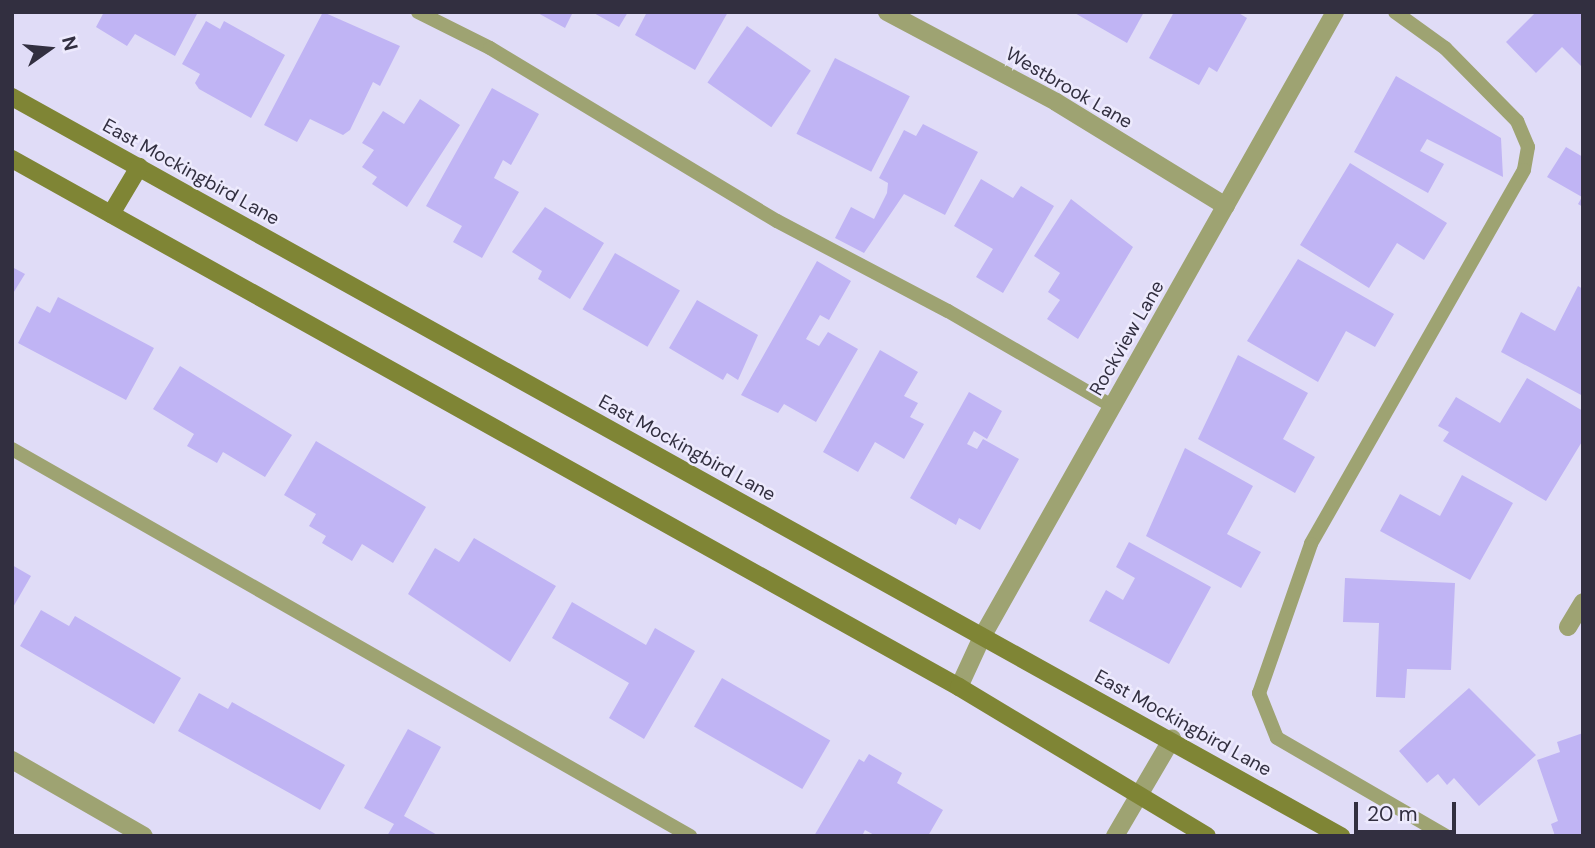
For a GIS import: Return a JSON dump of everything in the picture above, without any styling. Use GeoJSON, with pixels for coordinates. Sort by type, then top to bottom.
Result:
{"type":"FeatureCollection","features":[{"type":"Feature","properties":{"kind":"main road","name":"East Mockingbird Lane"},"geometry":{"type":"LineString","coordinates":[[12,97],[1172,739],[1341,836]]}},
{"type":"Feature","properties":{"kind":"main road"},"geometry":{"type":"LineString","coordinates":[[12,159],[959,687],[1207,836]]}},
{"type":"Feature","properties":{"kind":"main road"},"geometry":{"type":"LineString","coordinates":[[111,214],[139,167]]}},
{"type":"Feature","properties":{"kind":"street","name":"Westbrook Lane"},"geometry":{"type":"LineString","coordinates":[[887,12],[1056,102],[1226,206]]}},
{"type":"Feature","properties":{"kind":"street","name":"Rockview Lane"},"geometry":{"type":"LineString","coordinates":[[959,687],[982,636],[1335,12]]}},
{"type":"Feature","properties":{"kind":"street"},"geometry":{"type":"LineString","coordinates":[[1568,627],[1583,602]]}},
{"type":"Feature","properties":{"kind":"street"},"geometry":{"type":"LineString","coordinates":[[1115,836],[1172,739]]}},
{"type":"Feature","properties":{"kind":"street"},"geometry":{"type":"LineString","coordinates":[[12,760],[144,836]]}},
{"type":"Feature","properties":{"kind":"lane"},"geometry":{"type":"LineString","coordinates":[[418,12],[490,48],[776,221],[948,311],[1112,406]]}},
{"type":"Feature","properties":{"kind":"lane"},"geometry":{"type":"LineString","coordinates":[[1395,12],[1445,48],[1517,121],[1528,147],[1524,170],[1311,544],[1259,693],[1277,738],[1446,836]]}},
{"type":"Feature","properties":{"kind":"lane"},"geometry":{"type":"LineString","coordinates":[[12,449],[690,836]]}},
{"type":"Feature","properties":{"kind":"building"},"geometry":{"type":"Polygon","coordinates":[[[104,12],[198,12],[175,56],[135,34],[127,46],[96,27],[104,12]]]}},
{"type":"Feature","properties":{"kind":"building"},"geometry":{"type":"Polygon","coordinates":[[[323,12],[400,46],[380,86],[373,82],[350,130],[343,135],[310,119],[297,142],[264,125],[323,12]]]}},
{"type":"Feature","properties":{"kind":"building"},"geometry":{"type":"Polygon","coordinates":[[[536,12],[573,12],[565,28],[536,12]]]}},
{"type":"Feature","properties":{"kind":"building"},"geometry":{"type":"Polygon","coordinates":[[[592,12],[628,12],[619,27],[592,12]]]}},
{"type":"Feature","properties":{"kind":"building"},"geometry":{"type":"Polygon","coordinates":[[[647,12],[728,12],[695,70],[635,35],[647,12]]]}},
{"type":"Feature","properties":{"kind":"building"},"geometry":{"type":"Polygon","coordinates":[[[1073,12],[1144,12],[1127,43],[1073,12]]]}},
{"type":"Feature","properties":{"kind":"building"},"geometry":{"type":"Polygon","coordinates":[[[1174,12],[1237,12],[1247,18],[1217,72],[1209,67],[1199,85],[1149,58],[1174,12]]]}},
{"type":"Feature","properties":{"kind":"building"},"geometry":{"type":"Polygon","coordinates":[[[1536,12],[1583,12],[1583,68],[1562,47],[1536,73],[1506,42],[1536,12]]]}},
{"type":"Feature","properties":{"kind":"building"},"geometry":{"type":"Polygon","coordinates":[[[206,21],[220,29],[224,21],[285,55],[251,118],[199,89],[195,83],[200,74],[182,64],[206,21]]]}},
{"type":"Feature","properties":{"kind":"building"},"geometry":{"type":"Polygon","coordinates":[[[747,26],[811,71],[771,127],[707,83],[747,26]]]}},
{"type":"Feature","properties":{"kind":"building"},"geometry":{"type":"Polygon","coordinates":[[[835,58],[910,96],[871,172],[796,134],[835,58]]]}},
{"type":"Feature","properties":{"kind":"building"},"geometry":{"type":"Polygon","coordinates":[[[1396,76],[1501,138],[1503,177],[1427,139],[1420,151],[1444,164],[1428,193],[1354,152],[1396,76]]]}},
{"type":"Feature","properties":{"kind":"building"},"geometry":{"type":"Polygon","coordinates":[[[492,88],[539,114],[511,165],[503,160],[494,178],[519,192],[482,258],[453,242],[462,226],[426,206],[492,88]]]}},
{"type":"Feature","properties":{"kind":"building"},"geometry":{"type":"Polygon","coordinates":[[[420,99],[460,125],[407,207],[372,184],[377,177],[362,167],[374,150],[362,143],[383,111],[404,124],[420,99]]]}},
{"type":"Feature","properties":{"kind":"building"},"geometry":{"type":"Polygon","coordinates":[[[923,124],[978,152],[945,215],[904,194],[864,253],[835,238],[851,207],[874,219],[887,193],[888,183],[879,178],[904,130],[916,136],[923,124]]]}},
{"type":"Feature","properties":{"kind":"building"},"geometry":{"type":"Polygon","coordinates":[[[1566,147],[1583,157],[1583,207],[1578,204],[1582,197],[1547,177],[1566,147]]]}},
{"type":"Feature","properties":{"kind":"building"},"geometry":{"type":"Polygon","coordinates":[[[1350,163],[1447,223],[1424,260],[1397,243],[1369,288],[1300,245],[1350,163]]]}},
{"type":"Feature","properties":{"kind":"building"},"geometry":{"type":"Polygon","coordinates":[[[981,179],[1013,198],[1021,186],[1054,206],[1003,293],[976,277],[993,249],[954,226],[981,179]]]}},
{"type":"Feature","properties":{"kind":"building"},"geometry":{"type":"Polygon","coordinates":[[[1071,199],[1133,247],[1078,339],[1047,319],[1060,300],[1048,292],[1060,273],[1034,256],[1071,199]]]}},
{"type":"Feature","properties":{"kind":"building"},"geometry":{"type":"Polygon","coordinates":[[[545,207],[604,243],[570,299],[538,279],[542,271],[512,252],[545,207]]]}},
{"type":"Feature","properties":{"kind":"building"},"geometry":{"type":"Polygon","coordinates":[[[615,253],[680,290],[647,347],[582,309],[615,253]]]}},
{"type":"Feature","properties":{"kind":"building"},"geometry":{"type":"Polygon","coordinates":[[[1298,259],[1394,314],[1375,347],[1346,331],[1318,382],[1247,341],[1298,259]]]}},
{"type":"Feature","properties":{"kind":"building"},"geometry":{"type":"Polygon","coordinates":[[[817,261],[851,281],[829,320],[820,315],[806,339],[819,346],[828,332],[858,349],[816,422],[784,404],[778,413],[741,395],[817,261]]]}},
{"type":"Feature","properties":{"kind":"building"},"geometry":{"type":"Polygon","coordinates":[[[12,267],[25,274],[12,295],[12,267]]]}},
{"type":"Feature","properties":{"kind":"building"},"geometry":{"type":"Polygon","coordinates":[[[1578,286],[1583,289],[1583,396],[1501,352],[1521,312],[1555,331],[1578,286]]]}},
{"type":"Feature","properties":{"kind":"building"},"geometry":{"type":"Polygon","coordinates":[[[58,297],[154,348],[126,400],[18,343],[37,306],[50,313],[58,297]]]}},
{"type":"Feature","properties":{"kind":"building"},"geometry":{"type":"Polygon","coordinates":[[[697,300],[758,335],[738,380],[727,373],[723,380],[669,348],[697,300]]]}},
{"type":"Feature","properties":{"kind":"building"},"geometry":{"type":"Polygon","coordinates":[[[880,350],[918,372],[904,396],[918,403],[910,417],[924,424],[904,459],[875,442],[858,472],[823,452],[880,350]]]}},
{"type":"Feature","properties":{"kind":"building"},"geometry":{"type":"Polygon","coordinates":[[[1238,355],[1308,393],[1283,439],[1315,457],[1295,493],[1198,439],[1238,355]]]}},
{"type":"Feature","properties":{"kind":"building"},"geometry":{"type":"Polygon","coordinates":[[[180,366],[292,435],[265,477],[223,452],[217,463],[187,446],[194,434],[153,409],[180,366]]]}},
{"type":"Feature","properties":{"kind":"building"},"geometry":{"type":"Polygon","coordinates":[[[1527,378],[1583,411],[1583,440],[1546,501],[1443,441],[1449,432],[1438,426],[1456,397],[1500,423],[1527,378]]]}},
{"type":"Feature","properties":{"kind":"building"},"geometry":{"type":"Polygon","coordinates":[[[969,392],[1002,411],[987,439],[974,431],[967,444],[977,449],[983,439],[1019,459],[980,530],[959,518],[956,525],[910,498],[969,392]]]}},
{"type":"Feature","properties":{"kind":"building"},"geometry":{"type":"Polygon","coordinates":[[[316,441],[426,507],[393,563],[362,544],[352,561],[322,543],[326,536],[309,526],[316,514],[284,495],[316,441]]]}},
{"type":"Feature","properties":{"kind":"building"},"geometry":{"type":"Polygon","coordinates":[[[1185,448],[1253,486],[1227,534],[1261,552],[1241,588],[1146,536],[1185,448]]]}},
{"type":"Feature","properties":{"kind":"building"},"geometry":{"type":"Polygon","coordinates":[[[1462,475],[1513,503],[1470,580],[1380,531],[1400,494],[1440,516],[1462,475]]]}},
{"type":"Feature","properties":{"kind":"building"},"geometry":{"type":"Polygon","coordinates":[[[474,538],[556,586],[510,662],[408,594],[435,548],[459,562],[474,538]]]}},
{"type":"Feature","properties":{"kind":"building"},"geometry":{"type":"Polygon","coordinates":[[[1129,542],[1211,587],[1169,664],[1089,621],[1106,590],[1123,600],[1135,578],[1116,567],[1129,542]]]}},
{"type":"Feature","properties":{"kind":"building"},"geometry":{"type":"Polygon","coordinates":[[[12,565],[31,576],[12,609],[12,565]]]}},
{"type":"Feature","properties":{"kind":"building"},"geometry":{"type":"Polygon","coordinates":[[[1345,578],[1455,583],[1451,670],[1407,669],[1405,698],[1376,697],[1379,623],[1343,622],[1345,578]]]}},
{"type":"Feature","properties":{"kind":"building"},"geometry":{"type":"Polygon","coordinates":[[[572,602],[646,645],[655,628],[695,651],[644,739],[609,718],[629,683],[552,638],[572,602]]]}},
{"type":"Feature","properties":{"kind":"building"},"geometry":{"type":"Polygon","coordinates":[[[41,610],[69,626],[75,616],[181,678],[154,724],[20,646],[41,610]]]}},
{"type":"Feature","properties":{"kind":"building"},"geometry":{"type":"Polygon","coordinates":[[[722,678],[830,740],[802,789],[694,726],[722,678]]]}},
{"type":"Feature","properties":{"kind":"building"},"geometry":{"type":"Polygon","coordinates":[[[1469,688],[1536,755],[1479,806],[1454,778],[1447,785],[1438,774],[1427,783],[1399,751],[1469,688]]]}},
{"type":"Feature","properties":{"kind":"building"},"geometry":{"type":"Polygon","coordinates":[[[199,693],[228,709],[232,702],[345,765],[320,810],[178,731],[199,693]]]}},
{"type":"Feature","properties":{"kind":"building"},"geometry":{"type":"Polygon","coordinates":[[[408,729],[441,747],[404,816],[439,836],[387,836],[394,824],[364,808],[408,729]]]}},
{"type":"Feature","properties":{"kind":"building"},"geometry":{"type":"Polygon","coordinates":[[[1583,733],[1583,836],[1555,836],[1551,824],[1558,821],[1537,760],[1560,752],[1557,742],[1583,733]]]}},
{"type":"Feature","properties":{"kind":"building"},"geometry":{"type":"Polygon","coordinates":[[[869,754],[902,773],[897,783],[943,810],[928,836],[876,836],[865,830],[862,836],[814,836],[859,759],[864,762],[869,754]]]}}]}
